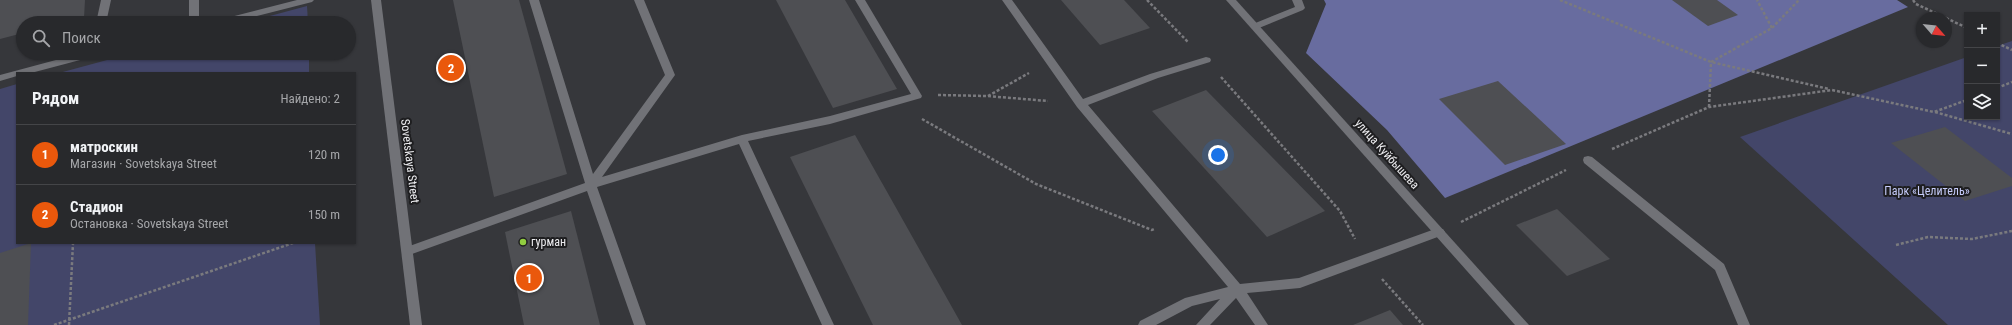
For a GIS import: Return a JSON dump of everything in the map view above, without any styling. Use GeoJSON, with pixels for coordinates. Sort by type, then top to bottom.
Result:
{"type":"FeatureCollection","features":[{"type":"Feature","properties":{"kind":"main road"},"geometry":{"type":"LineString","coordinates":[[103,16],[106,0]]}},
{"type":"Feature","properties":{"kind":"main road"},"geometry":{"type":"LineString","coordinates":[[194,0],[194,16]]}},
{"type":"Feature","properties":{"kind":"main road"},"geometry":{"type":"LineString","coordinates":[[246,16],[310,0]]}},
{"type":"Feature","properties":{"kind":"main road","name":"Sovetskaya Street"},"geometry":{"type":"LineString","coordinates":[[376,0],[416,325]]}},
{"type":"Feature","properties":{"kind":"main road"},"geometry":{"type":"LineString","coordinates":[[534,0],[591,185],[640,325]]}},
{"type":"Feature","properties":{"kind":"main road"},"geometry":{"type":"LineString","coordinates":[[591,185],[670,75],[639,0]]}},
{"type":"Feature","properties":{"kind":"main road"},"geometry":{"type":"LineString","coordinates":[[408,251],[591,185],[742,139],[830,120],[917,96],[860,0]]}},
{"type":"Feature","properties":{"kind":"main road"},"geometry":{"type":"LineString","coordinates":[[1007,0],[1081,104],[1237,289],[1262,325]]}},
{"type":"Feature","properties":{"kind":"main road","name":"улица Куйбышева"},"geometry":{"type":"LineString","coordinates":[[1231,0],[1256,26],[1523,325]]}},
{"type":"Feature","properties":{"kind":"main road"},"geometry":{"type":"LineString","coordinates":[[1256,26],[1300,8],[1297,0]]}},
{"type":"Feature","properties":{"kind":"main road"},"geometry":{"type":"LineString","coordinates":[[22,72],[68,60]]}},
{"type":"Feature","properties":{"kind":"main road"},"geometry":{"type":"LineString","coordinates":[[1081,104],[1154,76],[1206,60]]}},
{"type":"Feature","properties":{"kind":"main road"},"geometry":{"type":"LineString","coordinates":[[0,78],[16,74]]}},
{"type":"Feature","properties":{"kind":"main road"},"geometry":{"type":"LineString","coordinates":[[742,139],[828,325]]}},
{"type":"Feature","properties":{"kind":"main road"},"geometry":{"type":"LineString","coordinates":[[1588,160],[1720,267],[1744,325]]}},
{"type":"Feature","properties":{"kind":"main road"},"geometry":{"type":"LineString","coordinates":[[1144,325],[1189,302],[1237,289],[1300,283],[1439,232]]}},
{"type":"Feature","properties":{"kind":"main road"},"geometry":{"type":"LineString","coordinates":[[1202,325],[1237,289]]}},
{"type":"Feature","properties":{"kind":"path"},"geometry":{"type":"LineString","coordinates":[[1147,0],[1206,60],[1340,211],[1366,259],[1423,325]]}},
{"type":"Feature","properties":{"kind":"path"},"geometry":{"type":"LineString","coordinates":[[1560,0],[1711,62],[1934,112],[2012,134]]}},
{"type":"Feature","properties":{"kind":"path"},"geometry":{"type":"LineString","coordinates":[[1757,0],[1772,28]]}},
{"type":"Feature","properties":{"kind":"path"},"geometry":{"type":"LineString","coordinates":[[1711,62],[1772,28],[1799,0]]}},
{"type":"Feature","properties":{"kind":"path"},"geometry":{"type":"LineString","coordinates":[[1913,0],[1916,4],[1933,12]]}},
{"type":"Feature","properties":{"kind":"path"},"geometry":{"type":"LineString","coordinates":[[1952,21],[1964,27]]}},
{"type":"Feature","properties":{"kind":"path"},"geometry":{"type":"LineString","coordinates":[[2000,44],[2012,50]]}},
{"type":"Feature","properties":{"kind":"path"},"geometry":{"type":"LineString","coordinates":[[987,96],[1050,61]]}},
{"type":"Feature","properties":{"kind":"path"},"geometry":{"type":"LineString","coordinates":[[1709,107],[1711,62]]}},
{"type":"Feature","properties":{"kind":"path"},"geometry":{"type":"LineString","coordinates":[[2000,87],[2012,82]]}},
{"type":"Feature","properties":{"kind":"path"},"geometry":{"type":"LineString","coordinates":[[1439,232],[1588,160],[1709,107],[1832,90]]}},
{"type":"Feature","properties":{"kind":"path"},"geometry":{"type":"LineString","coordinates":[[917,96],[987,96],[1081,104]]}},
{"type":"Feature","properties":{"kind":"path"},"geometry":{"type":"LineString","coordinates":[[1934,112],[1964,101]]}},
{"type":"Feature","properties":{"kind":"path"},"geometry":{"type":"LineString","coordinates":[[916,118],[923,119],[1036,184],[1152,230],[1178,220]]}},
{"type":"Feature","properties":{"kind":"path"},"geometry":{"type":"LineString","coordinates":[[1896,245],[1928,237],[1972,239],[2012,231]]}},
{"type":"Feature","properties":{"kind":"path"},"geometry":{"type":"LineString","coordinates":[[69,325],[73,244]]}},
{"type":"Feature","properties":{"kind":"path"},"geometry":{"type":"LineString","coordinates":[[54,325],[290,244]]}},
{"type":"Feature","properties":{"kind":"green space"},"geometry":{"type":"Polygon","coordinates":[[[307,6],[308,16],[270,16],[307,6]]]}},
{"type":"Feature","properties":{"kind":"green space","name":"Парк «Целитель»"},"geometry":{"type":"Polygon","coordinates":[[[2012,41],[2012,325],[1948,325],[1740,137],[1964,58],[1964,120],[2000,120],[2000,45],[2012,41]]]}},
{"type":"Feature","properties":{"kind":"green space"},"geometry":{"type":"Polygon","coordinates":[[[107,60],[309,60],[309,72],[63,72],[107,60]]]}},
{"type":"Feature","properties":{"kind":"green space"},"geometry":{"type":"Polygon","coordinates":[[[16,84],[16,244],[315,244],[320,325],[0,325],[0,89],[16,84]]]}},
{"type":"Feature","properties":{"kind":"shaded area"},"geometry":{"type":"Polygon","coordinates":[[[1324,0],[1897,0],[1908,7],[1445,198],[1387,130],[1306,53],[1326,4],[1324,0]]]}},
{"type":"Feature","properties":{"kind":"building"},"geometry":{"type":"Polygon","coordinates":[[[0,0],[85,0],[84,16],[16,16],[16,35],[0,39],[0,0]]]}},
{"type":"Feature","properties":{"kind":"building"},"geometry":{"type":"Polygon","coordinates":[[[453,0],[519,0],[567,174],[494,197],[453,0]]]}},
{"type":"Feature","properties":{"kind":"building"},"geometry":{"type":"Polygon","coordinates":[[[776,0],[845,0],[897,89],[833,108],[776,0]]]}},
{"type":"Feature","properties":{"kind":"building"},"geometry":{"type":"Polygon","coordinates":[[[1061,0],[1124,0],[1150,28],[1100,45],[1061,0]]]}},
{"type":"Feature","properties":{"kind":"building"},"geometry":{"type":"Polygon","coordinates":[[[1672,0],[1717,0],[1738,15],[1708,26],[1672,0]]]}},
{"type":"Feature","properties":{"kind":"building"},"geometry":{"type":"Polygon","coordinates":[[[1498,81],[1566,144],[1505,165],[1439,99],[1498,81]]]}},
{"type":"Feature","properties":{"kind":"building"},"geometry":{"type":"Polygon","coordinates":[[[1206,90],[1325,211],[1267,237],[1152,111],[1206,90]]]}},
{"type":"Feature","properties":{"kind":"building"},"geometry":{"type":"Polygon","coordinates":[[[1945,127],[2012,178],[2012,186],[1965,201],[1891,143],[1945,127]]]}},
{"type":"Feature","properties":{"kind":"building"},"geometry":{"type":"Polygon","coordinates":[[[855,135],[962,325],[873,325],[790,157],[855,135]]]}},
{"type":"Feature","properties":{"kind":"building"},"geometry":{"type":"Polygon","coordinates":[[[1557,209],[1610,259],[1567,276],[1516,225],[1557,209]]]}},
{"type":"Feature","properties":{"kind":"building"},"geometry":{"type":"Polygon","coordinates":[[[571,211],[600,325],[524,325],[505,232],[571,211]]]}},
{"type":"Feature","properties":{"kind":"building"},"geometry":{"type":"Polygon","coordinates":[[[31,244],[28,325],[0,325],[0,253],[31,244]]]}},
{"type":"Feature","properties":{"kind":"building"},"geometry":{"type":"Polygon","coordinates":[[[1390,310],[1403,325],[1353,325],[1390,310]]]}},
{"type":"Feature","properties":{"kind":"place","name":"Стадион"},"geometry":{"type":"Point","coordinates":[451,68]}},
{"type":"Feature","properties":{"kind":"place","name":"гурман"},"geometry":{"type":"Point","coordinates":[523,242]}},
{"type":"Feature","properties":{"kind":"place","name":"матроскин"},"geometry":{"type":"Point","coordinates":[529,278]}}]}
